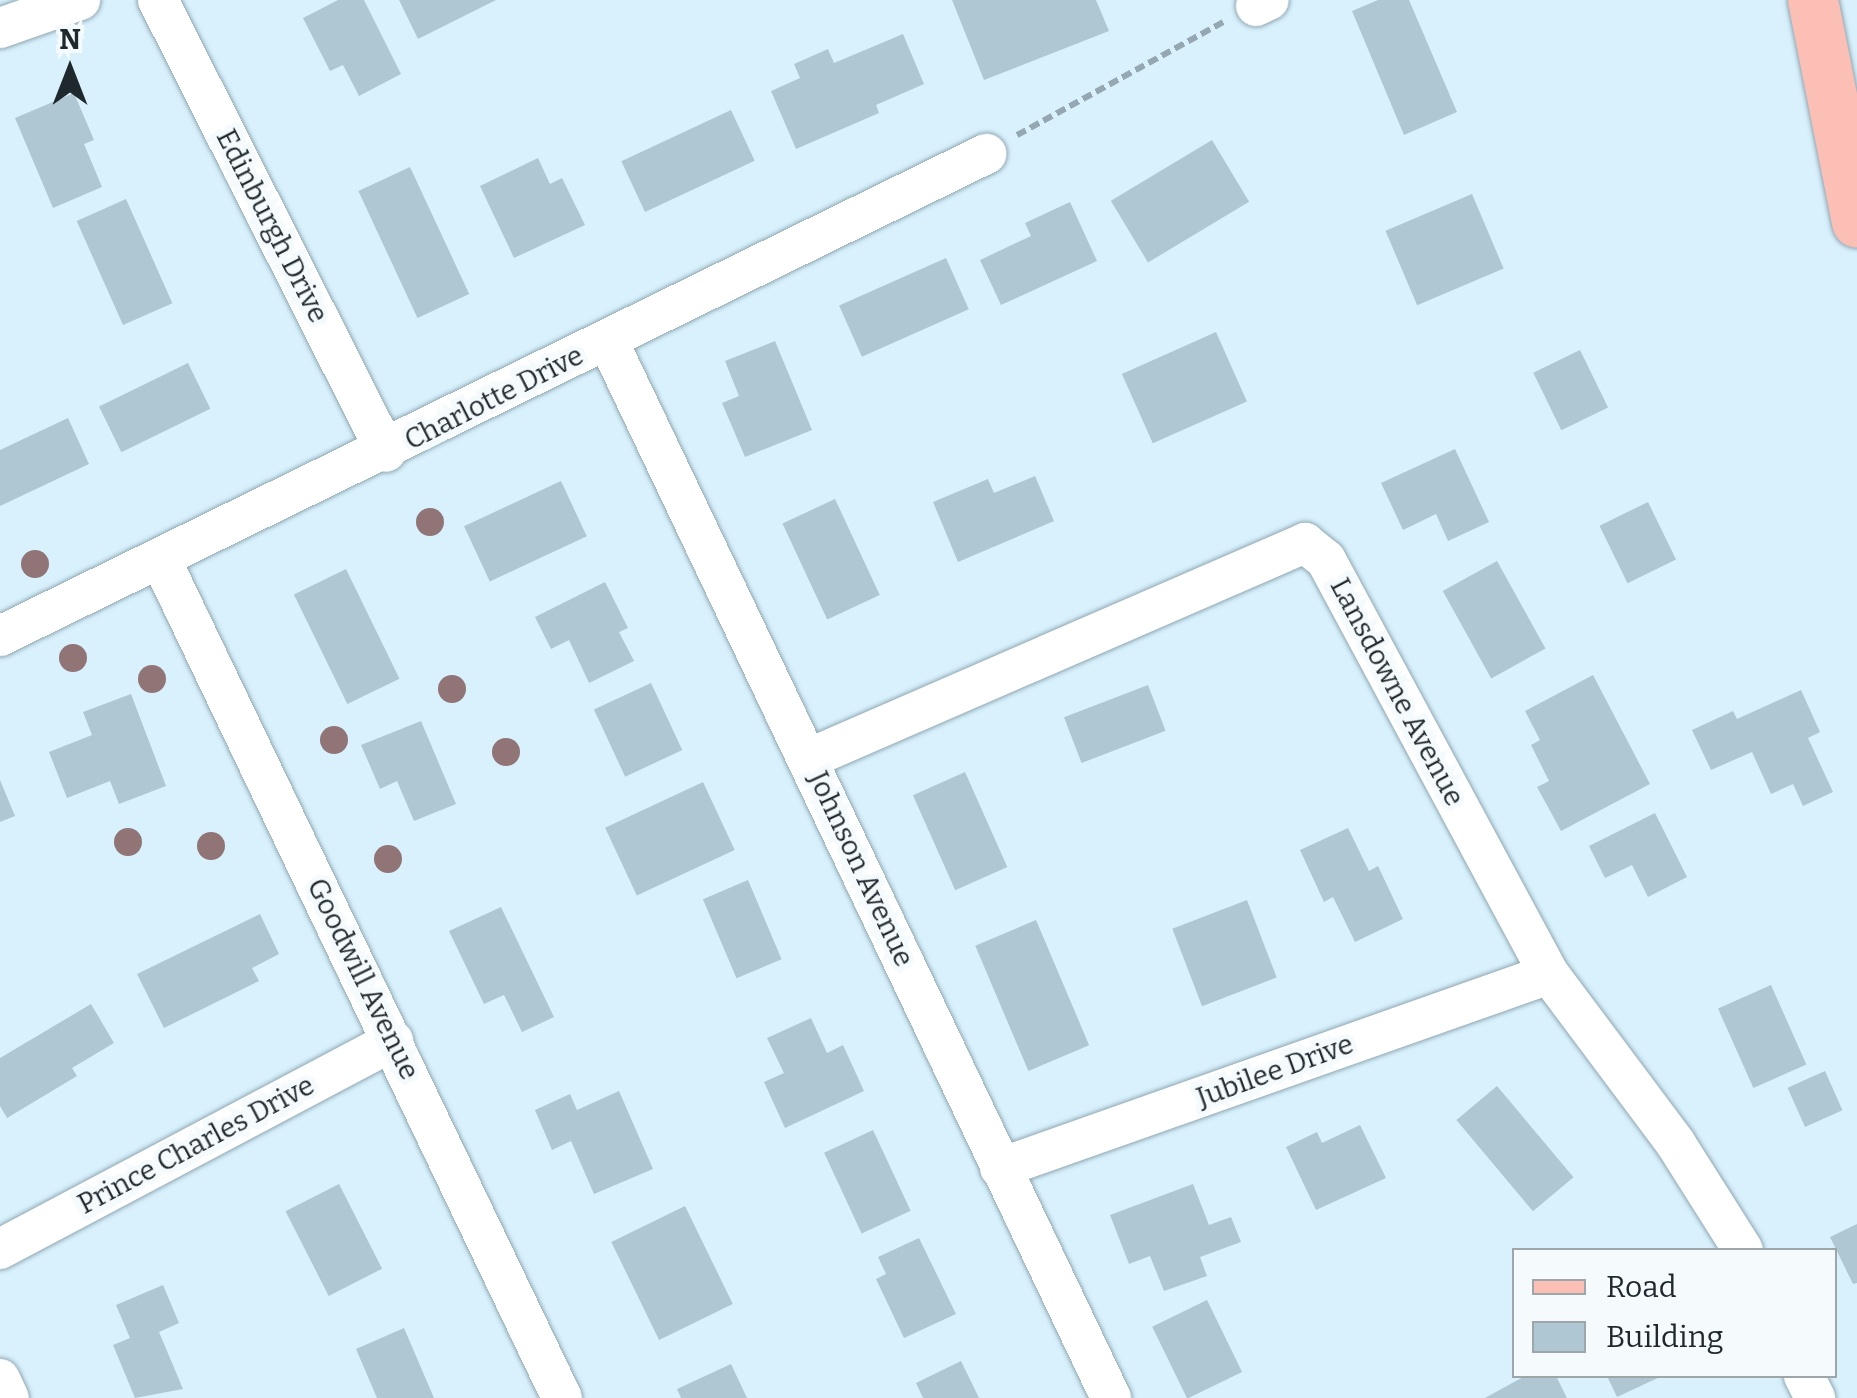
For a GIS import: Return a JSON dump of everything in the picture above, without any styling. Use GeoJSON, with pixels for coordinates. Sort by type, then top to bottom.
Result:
{"type":"FeatureCollection","features":[{"type":"Feature","properties":{"kind":"main road"},"geometry":{"type":"LineString","coordinates":[[1813,0],[1857,223]]}},
{"type":"Feature","properties":{"kind":"street"},"geometry":{"type":"LineString","coordinates":[[0,28],[80,0]]}},
{"type":"Feature","properties":{"kind":"street","name":"Edinburgh Drive"},"geometry":{"type":"LineString","coordinates":[[158,0],[386,452]]}},
{"type":"Feature","properties":{"kind":"street","name":"Charlotte Drive"},"geometry":{"type":"LineString","coordinates":[[0,636],[386,452],[986,154]]}},
{"type":"Feature","properties":{"kind":"street","name":"Johnson Avenue"},"geometry":{"type":"LineString","coordinates":[[608,340],[1112,1398]]}},
{"type":"Feature","properties":{"kind":"street","name":"Lansdowne Avenue"},"geometry":{"type":"LineString","coordinates":[[810,758],[1304,543],[1326,560],[1549,974],[1676,1144],[1741,1248]]}},
{"type":"Feature","properties":{"kind":"street","name":"Goodwill Avenue"},"geometry":{"type":"LineString","coordinates":[[161,560],[562,1398]]}},
{"type":"Feature","properties":{"kind":"street","name":"Jubilee Drive"},"geometry":{"type":"LineString","coordinates":[[1000,1168],[1549,974]]}},
{"type":"Feature","properties":{"kind":"street","name":"Prince Charles Drive"},"geometry":{"type":"LineString","coordinates":[[0,1249],[392,1041]]}},
{"type":"Feature","properties":{"kind":"street"},"geometry":{"type":"LineString","coordinates":[[0,1379],[9,1398]]}},
{"type":"Feature","properties":{"kind":"path"},"geometry":{"type":"LineString","coordinates":[[986,154],[1262,3]]}},
{"type":"Feature","properties":{"kind":"building"},"geometry":{"type":"Polygon","coordinates":[[[338,0],[364,0],[401,74],[359,96],[343,65],[330,71],[303,18],[338,0]]]}},
{"type":"Feature","properties":{"kind":"building"},"geometry":{"type":"Polygon","coordinates":[[[399,0],[496,0],[418,39],[399,0]]]}},
{"type":"Feature","properties":{"kind":"building"},"geometry":{"type":"Polygon","coordinates":[[[952,0],[1096,0],[1109,31],[984,80],[952,0]]]}},
{"type":"Feature","properties":{"kind":"building"},"geometry":{"type":"Polygon","coordinates":[[[1378,0],[1409,0],[1457,112],[1404,135],[1352,11],[1378,0]]]}},
{"type":"Feature","properties":{"kind":"building"},"geometry":{"type":"Polygon","coordinates":[[[903,34],[924,84],[876,105],[879,113],[796,149],[771,91],[800,78],[794,64],[828,49],[834,63],[903,34]]]}},
{"type":"Feature","properties":{"kind":"building"},"geometry":{"type":"Polygon","coordinates":[[[74,93],[94,140],[84,144],[102,187],[53,208],[15,118],[74,93]]]}},
{"type":"Feature","properties":{"kind":"building"},"geometry":{"type":"Polygon","coordinates":[[[731,110],[755,161],[645,212],[621,161],[731,110]]]}},
{"type":"Feature","properties":{"kind":"building"},"geometry":{"type":"Polygon","coordinates":[[[1212,140],[1249,202],[1148,262],[1111,201],[1212,140]]]}},
{"type":"Feature","properties":{"kind":"building"},"geometry":{"type":"Polygon","coordinates":[[[538,158],[550,184],[562,178],[585,225],[514,258],[480,186],[538,158]]]}},
{"type":"Feature","properties":{"kind":"building"},"geometry":{"type":"Polygon","coordinates":[[[410,167],[469,294],[418,318],[358,191],[410,167]]]}},
{"type":"Feature","properties":{"kind":"building"},"geometry":{"type":"Polygon","coordinates":[[[1472,194],[1504,269],[1417,305],[1385,231],[1472,194]]]}},
{"type":"Feature","properties":{"kind":"building"},"geometry":{"type":"Polygon","coordinates":[[[126,199],[172,303],[123,325],[77,221],[126,199]]]}},
{"type":"Feature","properties":{"kind":"building"},"geometry":{"type":"Polygon","coordinates":[[[1070,202],[1097,261],[1001,305],[980,260],[1031,236],[1025,223],[1070,202]]]}},
{"type":"Feature","properties":{"kind":"building"},"geometry":{"type":"Polygon","coordinates":[[[946,258],[969,309],[862,357],[839,306],[946,258]]]}},
{"type":"Feature","properties":{"kind":"building"},"geometry":{"type":"Polygon","coordinates":[[[1216,332],[1247,401],[1153,443],[1122,374],[1216,332]]]}},
{"type":"Feature","properties":{"kind":"building"},"geometry":{"type":"Polygon","coordinates":[[[775,341],[812,430],[745,457],[722,403],[739,396],[725,361],[775,341]]]}},
{"type":"Feature","properties":{"kind":"building"},"geometry":{"type":"Polygon","coordinates":[[[1580,350],[1608,408],[1561,430],[1533,373],[1580,350]]]}},
{"type":"Feature","properties":{"kind":"building"},"geometry":{"type":"Polygon","coordinates":[[[188,363],[210,409],[121,452],[99,406],[188,363]]]}},
{"type":"Feature","properties":{"kind":"building"},"geometry":{"type":"Polygon","coordinates":[[[68,418],[89,464],[0,506],[0,450],[68,418]]]}},
{"type":"Feature","properties":{"kind":"building"},"geometry":{"type":"Polygon","coordinates":[[[1455,449],[1489,522],[1448,541],[1436,514],[1403,530],[1381,483],[1455,449]]]}},
{"type":"Feature","properties":{"kind":"building"},"geometry":{"type":"Polygon","coordinates":[[[1035,476],[1054,521],[958,562],[933,502],[988,479],[994,493],[1035,476]]]}},
{"type":"Feature","properties":{"kind":"building"},"geometry":{"type":"Polygon","coordinates":[[[561,481],[587,536],[490,582],[464,526],[561,481]]]}},
{"type":"Feature","properties":{"kind":"building"},"geometry":{"type":"Polygon","coordinates":[[[835,499],[880,595],[827,620],[782,524],[835,499]]]}},
{"type":"Feature","properties":{"kind":"building"},"geometry":{"type":"Polygon","coordinates":[[[1648,502],[1676,560],[1628,583],[1599,526],[1648,502]]]}},
{"type":"Feature","properties":{"kind":"building"},"geometry":{"type":"Polygon","coordinates":[[[1497,561],[1545,648],[1491,679],[1443,591],[1497,561]]]}},
{"type":"Feature","properties":{"kind":"building"},"geometry":{"type":"Polygon","coordinates":[[[346,569],[399,679],[347,704],[294,594],[346,569]]]}},
{"type":"Feature","properties":{"kind":"building"},"geometry":{"type":"Polygon","coordinates":[[[605,582],[628,628],[619,632],[634,661],[589,683],[569,640],[551,649],[535,617],[605,582]]]}},
{"type":"Feature","properties":{"kind":"building"},"geometry":{"type":"Polygon","coordinates":[[[1593,675],[1650,784],[1561,831],[1537,787],[1549,781],[1531,745],[1540,740],[1525,711],[1593,675]]]}},
{"type":"Feature","properties":{"kind":"building"},"geometry":{"type":"Polygon","coordinates":[[[651,683],[682,750],[625,777],[594,710],[651,683]]]}},
{"type":"Feature","properties":{"kind":"building"},"geometry":{"type":"Polygon","coordinates":[[[1148,685],[1166,731],[1082,763],[1064,717],[1148,685]]]}},
{"type":"Feature","properties":{"kind":"building"},"geometry":{"type":"Polygon","coordinates":[[[1801,690],[1820,732],[1808,738],[1833,792],[1803,806],[1793,784],[1771,794],[1752,752],[1711,770],[1692,730],[1733,711],[1737,719],[1801,690]]]}},
{"type":"Feature","properties":{"kind":"building"},"geometry":{"type":"Polygon","coordinates":[[[131,694],[166,786],[119,804],[110,781],[67,798],[49,752],[92,735],[83,712],[131,694]]]}},
{"type":"Feature","properties":{"kind":"building"},"geometry":{"type":"Polygon","coordinates":[[[421,721],[456,804],[414,821],[397,781],[380,789],[361,745],[421,721]]]}},
{"type":"Feature","properties":{"kind":"building"},"geometry":{"type":"Polygon","coordinates":[[[965,772],[1007,867],[955,890],[913,795],[965,772]]]}},
{"type":"Feature","properties":{"kind":"building"},"geometry":{"type":"Polygon","coordinates":[[[0,780],[15,816],[0,822],[0,780]]]}},
{"type":"Feature","properties":{"kind":"building"},"geometry":{"type":"Polygon","coordinates":[[[703,782],[735,850],[637,896],[605,828],[703,782]]]}},
{"type":"Feature","properties":{"kind":"building"},"geometry":{"type":"Polygon","coordinates":[[[1655,813],[1687,877],[1648,897],[1632,865],[1605,878],[1589,846],[1655,813]]]}},
{"type":"Feature","properties":{"kind":"building"},"geometry":{"type":"Polygon","coordinates":[[[1348,828],[1369,871],[1378,866],[1403,919],[1355,942],[1333,897],[1324,902],[1300,850],[1348,828]]]}},
{"type":"Feature","properties":{"kind":"building"},"geometry":{"type":"Polygon","coordinates":[[[748,880],[782,959],[736,978],[703,899],[748,880]]]}},
{"type":"Feature","properties":{"kind":"building"},"geometry":{"type":"Polygon","coordinates":[[[1247,900],[1277,977],[1202,1006],[1172,929],[1247,900]]]}},
{"type":"Feature","properties":{"kind":"building"},"geometry":{"type":"Polygon","coordinates":[[[501,907],[554,1017],[522,1032],[504,995],[484,1004],[449,931],[501,907]]]}},
{"type":"Feature","properties":{"kind":"building"},"geometry":{"type":"Polygon","coordinates":[[[260,914],[279,954],[252,968],[259,981],[164,1028],[137,974],[260,914]]]}},
{"type":"Feature","properties":{"kind":"building"},"geometry":{"type":"Polygon","coordinates":[[[1036,920],[1089,1045],[1028,1071],[975,946],[1036,920]]]}},
{"type":"Feature","properties":{"kind":"building"},"geometry":{"type":"Polygon","coordinates":[[[1771,985],[1806,1064],[1753,1088],[1718,1009],[1771,985]]]}},
{"type":"Feature","properties":{"kind":"building"},"geometry":{"type":"Polygon","coordinates":[[[91,1004],[114,1043],[72,1068],[77,1076],[7,1118],[0,1106],[0,1058],[91,1004]]]}},
{"type":"Feature","properties":{"kind":"building"},"geometry":{"type":"Polygon","coordinates":[[[811,1018],[827,1053],[843,1045],[864,1091],[785,1128],[764,1082],[784,1073],[767,1038],[811,1018]]]}},
{"type":"Feature","properties":{"kind":"building"},"geometry":{"type":"Polygon","coordinates":[[[1825,1071],[1842,1110],[1805,1127],[1788,1088],[1825,1071]]]}},
{"type":"Feature","properties":{"kind":"building"},"geometry":{"type":"Polygon","coordinates":[[[1497,1086],[1573,1177],[1533,1211],[1456,1120],[1497,1086]]]}},
{"type":"Feature","properties":{"kind":"building"},"geometry":{"type":"Polygon","coordinates":[[[619,1091],[653,1169],[594,1194],[571,1141],[552,1150],[535,1110],[570,1094],[577,1110],[619,1091]]]}},
{"type":"Feature","properties":{"kind":"building"},"geometry":{"type":"Polygon","coordinates":[[[1360,1125],[1386,1178],[1316,1210],[1286,1147],[1317,1132],[1322,1143],[1360,1125]]]}},
{"type":"Feature","properties":{"kind":"building"},"geometry":{"type":"Polygon","coordinates":[[[873,1130],[911,1211],[862,1233],[824,1153],[873,1130]]]}},
{"type":"Feature","properties":{"kind":"building"},"geometry":{"type":"Polygon","coordinates":[[[339,1184],[382,1269],[329,1296],[286,1211],[339,1184]]]}},
{"type":"Feature","properties":{"kind":"building"},"geometry":{"type":"Polygon","coordinates":[[[1193,1184],[1209,1225],[1231,1217],[1241,1242],[1200,1257],[1207,1276],[1164,1291],[1150,1256],[1129,1264],[1110,1215],[1193,1184]]]}},
{"type":"Feature","properties":{"kind":"building"},"geometry":{"type":"Polygon","coordinates":[[[685,1206],[733,1304],[659,1340],[611,1242],[685,1206]]]}},
{"type":"Feature","properties":{"kind":"building"},"geometry":{"type":"Polygon","coordinates":[[[1857,1224],[1857,1283],[1853,1284],[1830,1237],[1857,1224]]]}},
{"type":"Feature","properties":{"kind":"building"},"geometry":{"type":"Polygon","coordinates":[[[919,1238],[956,1314],[904,1338],[876,1279],[886,1274],[878,1257],[919,1238]]]}},
{"type":"Feature","properties":{"kind":"building"},"geometry":{"type":"Polygon","coordinates":[[[163,1285],[179,1323],[159,1332],[183,1389],[135,1398],[113,1345],[130,1338],[116,1305],[163,1285]]]}},
{"type":"Feature","properties":{"kind":"building"},"geometry":{"type":"Polygon","coordinates":[[[1207,1300],[1242,1372],[1187,1398],[1152,1327],[1207,1300]]]}},
{"type":"Feature","properties":{"kind":"building"},"geometry":{"type":"Polygon","coordinates":[[[404,1328],[434,1398],[377,1398],[356,1349],[404,1328]]]}},
{"type":"Feature","properties":{"kind":"building"},"geometry":{"type":"Polygon","coordinates":[[[961,1361],[979,1398],[923,1398],[916,1383],[961,1361]]]}},
{"type":"Feature","properties":{"kind":"building"},"geometry":{"type":"Polygon","coordinates":[[[731,1364],[747,1398],[681,1398],[677,1389],[731,1364]]]}},
{"type":"Feature","properties":{"kind":"building"},"geometry":{"type":"Polygon","coordinates":[[[1521,1378],[1557,1378],[1567,1398],[1485,1398],[1521,1378]]]}},
{"type":"Feature","properties":{"kind":"building"},"geometry":{"type":"Polygon","coordinates":[[[1608,1378],[1658,1378],[1617,1397],[1608,1378]]]}}]}
